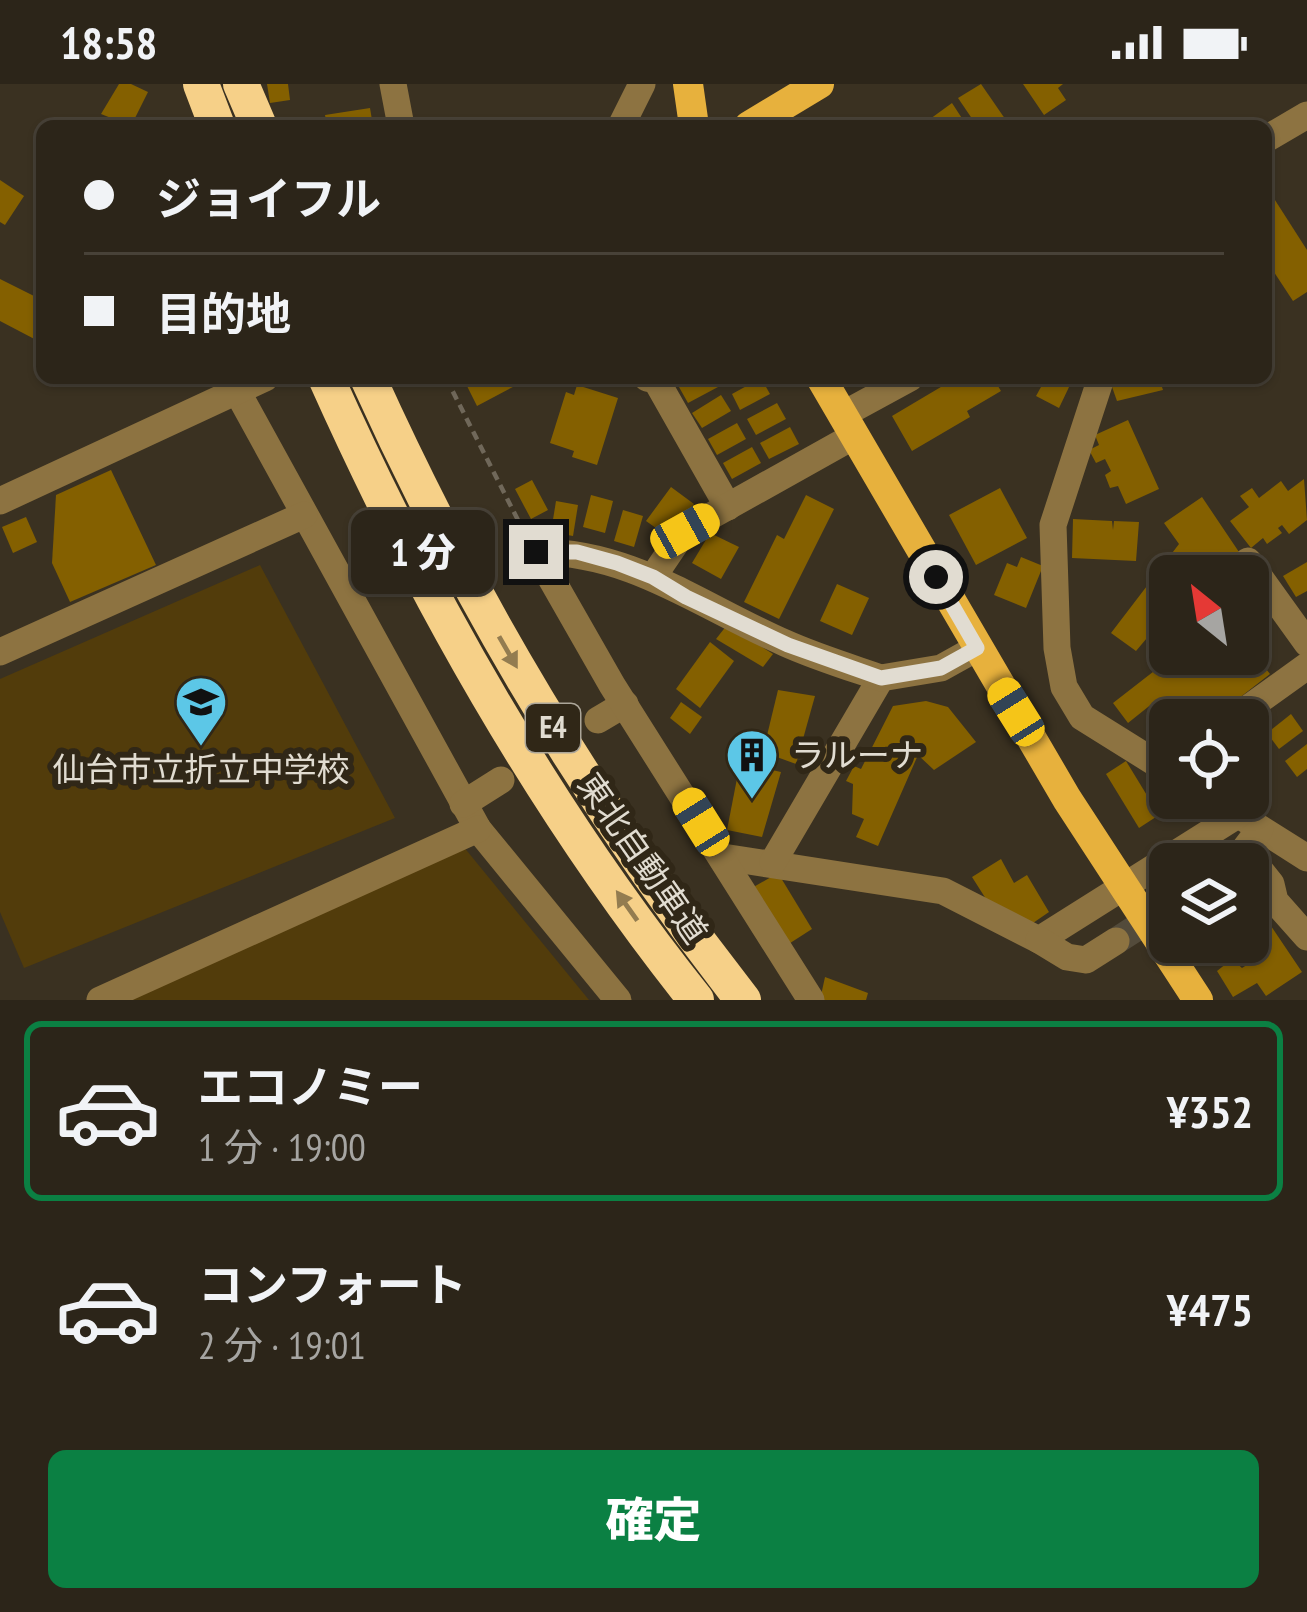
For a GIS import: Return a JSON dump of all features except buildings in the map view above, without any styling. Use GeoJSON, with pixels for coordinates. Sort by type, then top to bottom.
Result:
{"type":"FeatureCollection","features":[{"type":"Feature","properties":{"kind":"highway"},"geometry":{"type":"LineString","coordinates":[[201,84],[216,120]]}},
{"type":"Feature","properties":{"kind":"highway"},"geometry":{"type":"LineString","coordinates":[[241,84],[256,120]]}},
{"type":"Feature","properties":{"kind":"highway","name":"東北自動車道"},"geometry":{"type":"LineString","coordinates":[[329,384],[361,457],[508,728],[696,1000]]}},
{"type":"Feature","properties":{"kind":"highway","name":"東北自動車道"},"geometry":{"type":"LineString","coordinates":[[371,384],[540,707],[646,869],[743,1000]]}},
{"type":"Feature","properties":{"kind":"main road"},"geometry":{"type":"LineString","coordinates":[[688,84],[693,120]]}},
{"type":"Feature","properties":{"kind":"main road"},"geometry":{"type":"LineString","coordinates":[[759,120],[819,84]]}},
{"type":"Feature","properties":{"kind":"main road"},"geometry":{"type":"LineString","coordinates":[[824,384],[977,648],[1123,888],[1198,1000]]}},
{"type":"Feature","properties":{"kind":"street"},"geometry":{"type":"LineString","coordinates":[[393,84],[400,120]]}},
{"type":"Feature","properties":{"kind":"street"},"geometry":{"type":"LineString","coordinates":[[624,120],[642,84]]}},
{"type":"Feature","properties":{"kind":"street"},"geometry":{"type":"LineString","coordinates":[[1272,136],[1307,116]]}},
{"type":"Feature","properties":{"kind":"street"},"geometry":{"type":"LineString","coordinates":[[0,501],[252,384]]}},
{"type":"Feature","properties":{"kind":"street"},"geometry":{"type":"LineString","coordinates":[[658,384],[728,507]]}},
{"type":"Feature","properties":{"kind":"street"},"geometry":{"type":"LineString","coordinates":[[653,577],[685,531],[848,426],[902,384]]}},
{"type":"Feature","properties":{"kind":"street"},"geometry":{"type":"LineString","coordinates":[[1099,384],[1053,525],[1057,648],[1064,687],[1082,718],[1149,759]]}},
{"type":"Feature","properties":{"kind":"street"},"geometry":{"type":"LineString","coordinates":[[237,391],[478,830],[618,1000]]}},
{"type":"Feature","properties":{"kind":"street"},"geometry":{"type":"LineString","coordinates":[[0,652],[304,515]]}},
{"type":"Feature","properties":{"kind":"street"},"geometry":{"type":"LineString","coordinates":[[536,552],[577,552],[653,577],[788,645],[881,678],[941,668],[977,648]]}},
{"type":"Feature","properties":{"kind":"street"},"geometry":{"type":"LineString","coordinates":[[536,552],[625,704],[811,1000]]}},
{"type":"Feature","properties":{"kind":"street"},"geometry":{"type":"LineString","coordinates":[[1269,590],[1307,643]]}},
{"type":"Feature","properties":{"kind":"street"},"geometry":{"type":"LineString","coordinates":[[1261,699],[1307,666]]}},
{"type":"Feature","properties":{"kind":"street"},"geometry":{"type":"LineString","coordinates":[[773,862],[881,678]]}},
{"type":"Feature","properties":{"kind":"street"},"geometry":{"type":"LineString","coordinates":[[598,720],[625,704]]}},
{"type":"Feature","properties":{"kind":"street"},"geometry":{"type":"LineString","coordinates":[[463,804],[501,780]]}},
{"type":"Feature","properties":{"kind":"street"},"geometry":{"type":"LineString","coordinates":[[100,1000],[478,830]]}},
{"type":"Feature","properties":{"kind":"street"},"geometry":{"type":"LineString","coordinates":[[1244,839],[1271,884],[1275,901],[1307,937]]}},
{"type":"Feature","properties":{"kind":"street"},"geometry":{"type":"LineString","coordinates":[[1039,940],[1123,888],[1244,839],[1300,843]]}},
{"type":"Feature","properties":{"kind":"street"},"geometry":{"type":"LineString","coordinates":[[723,857],[943,891],[1067,957],[1086,960],[1116,941]]}},
{"type":"Feature","properties":{"kind":"path"},"geometry":{"type":"LineString","coordinates":[[449,384],[536,552]]}},
{"type":"Feature","properties":{"kind":"shaded area","name":"仙台市立折立中学校"},"geometry":{"type":"Polygon","coordinates":[[[260,565],[395,818],[24,968],[0,912],[0,679],[260,565]]]}},
{"type":"Feature","properties":{"kind":"shaded area"},"geometry":{"type":"Polygon","coordinates":[[[463,846],[589,1000],[122,1000],[463,846]]]}},
{"type":"Feature","properties":{"kind":"tunnel"},"geometry":{"type":"LineString","coordinates":[[1116,941],[1149,920]]}},
{"type":"Feature","properties":{"kind":"place","name":"仙台市立折立中学校"},"geometry":{"type":"Point","coordinates":[201,748]}},
{"type":"Feature","properties":{"kind":"place","name":"ラルーナ"},"geometry":{"type":"Point","coordinates":[752,801]}},
{"type":"Feature","properties":{"kind":"route"},"geometry":{"type":"LineString","coordinates":[[536,552],[577,552],[617,563],[788,645],[881,678],[941,668],[977,648],[936,577]]}}]}
